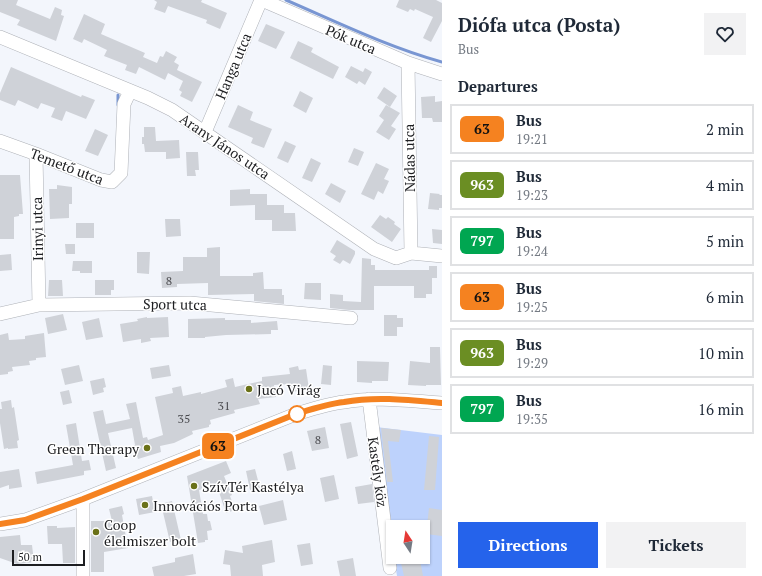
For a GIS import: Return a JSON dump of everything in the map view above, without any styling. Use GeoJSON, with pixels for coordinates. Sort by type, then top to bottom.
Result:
{"type":"FeatureCollection","features":[{"type":"Feature","properties":{"kind":"street","name":"Pók utca"},"geometry":{"type":"LineString","coordinates":[[262,0],[408,63],[442,74]]}},
{"type":"Feature","properties":{"kind":"street","name":"Hanga utca"},"geometry":{"type":"LineString","coordinates":[[205,132],[262,0]]}},
{"type":"Feature","properties":{"kind":"street","name":"Arany János utca"},"geometry":{"type":"LineString","coordinates":[[0,36],[148,98],[172,110],[374,249],[396,258],[411,253],[442,256]]}},
{"type":"Feature","properties":{"kind":"street","name":"Nádas utca"},"geometry":{"type":"LineString","coordinates":[[408,63],[411,253]]}},
{"type":"Feature","properties":{"kind":"street","name":"Temető utca"},"geometry":{"type":"LineString","coordinates":[[0,141],[101,180],[112,182],[121,173],[124,104],[130,91]]}},
{"type":"Feature","properties":{"kind":"street","name":"Irinyi utca"},"geometry":{"type":"LineString","coordinates":[[36,154],[39,305]]}},
{"type":"Feature","properties":{"kind":"street","name":"Sport utca"},"geometry":{"type":"LineString","coordinates":[[0,314],[39,305],[190,303],[351,318]]}},
{"type":"Feature","properties":{"kind":"street"},"geometry":{"type":"LineString","coordinates":[[0,524],[25,520],[83,499],[296,414],[322,406],[345,401],[369,399],[393,399],[442,403]]}},
{"type":"Feature","properties":{"kind":"street","name":"Kastély köz"},"geometry":{"type":"LineString","coordinates":[[369,399],[390,568]]}},
{"type":"Feature","properties":{"kind":"street"},"geometry":{"type":"LineString","coordinates":[[83,499],[83,576]]}},
{"type":"Feature","properties":{"kind":"shaded area"},"geometry":{"type":"Polygon","coordinates":[[[376,427],[442,435],[442,576],[397,576],[395,564],[430,564],[430,520],[389,520],[376,427]]]}},
{"type":"Feature","properties":{"kind":"building"},"geometry":{"type":"Polygon","coordinates":[[[0,0],[18,0],[16,5],[50,19],[55,7],[62,10],[61,15],[64,16],[56,41],[17,25],[20,20],[0,12],[0,0]]]}},
{"type":"Feature","properties":{"kind":"building"},"geometry":{"type":"Polygon","coordinates":[[[154,0],[202,0],[201,2],[227,13],[220,29],[206,23],[207,20],[168,6],[165,13],[154,9],[157,2],[154,0]]]}},
{"type":"Feature","properties":{"kind":"building"},"geometry":{"type":"Polygon","coordinates":[[[399,0],[436,0],[442,3],[442,21],[431,42],[423,38],[433,17],[415,9],[414,11],[410,9],[408,12],[396,7],[399,0]]]}},
{"type":"Feature","properties":{"kind":"building"},"geometry":{"type":"Polygon","coordinates":[[[84,14],[105,24],[101,34],[145,53],[143,57],[157,63],[160,56],[163,57],[166,51],[177,57],[174,62],[179,65],[177,70],[202,82],[192,102],[180,96],[182,92],[179,90],[183,81],[168,73],[165,80],[139,67],[136,74],[125,70],[127,65],[104,56],[107,50],[84,39],[82,43],[73,39],[84,14]]]}},
{"type":"Feature","properties":{"kind":"building"},"geometry":{"type":"Polygon","coordinates":[[[266,24],[285,32],[276,49],[258,41],[266,24]]]}},
{"type":"Feature","properties":{"kind":"building"},"geometry":{"type":"Polygon","coordinates":[[[298,41],[313,48],[311,52],[339,67],[333,79],[290,58],[298,41]]]}},
{"type":"Feature","properties":{"kind":"building"},"geometry":{"type":"Polygon","coordinates":[[[351,66],[363,72],[365,68],[372,72],[365,85],[359,81],[357,84],[345,77],[351,66]]]}},
{"type":"Feature","properties":{"kind":"building"},"geometry":{"type":"Polygon","coordinates":[[[11,67],[81,97],[82,95],[95,100],[86,119],[66,111],[62,121],[51,117],[55,108],[41,103],[38,109],[18,100],[15,106],[0,100],[0,93],[11,67]]]}},
{"type":"Feature","properties":{"kind":"building"},"geometry":{"type":"Polygon","coordinates":[[[384,87],[397,96],[390,107],[377,98],[384,87]]]}},
{"type":"Feature","properties":{"kind":"building"},"geometry":{"type":"Polygon","coordinates":[[[300,91],[313,98],[306,113],[293,106],[300,91]]]}},
{"type":"Feature","properties":{"kind":"building"},"geometry":{"type":"Polygon","coordinates":[[[435,96],[435,102],[442,101],[442,122],[433,122],[432,118],[422,118],[421,97],[435,96]]]}},
{"type":"Feature","properties":{"kind":"building"},"geometry":{"type":"Polygon","coordinates":[[[238,105],[253,112],[250,120],[272,129],[264,148],[251,143],[253,138],[228,127],[238,105]]]}},
{"type":"Feature","properties":{"kind":"building"},"geometry":{"type":"Polygon","coordinates":[[[386,105],[400,113],[391,126],[396,129],[389,140],[376,132],[384,120],[379,116],[386,105]]]}},
{"type":"Feature","properties":{"kind":"building"},"geometry":{"type":"Polygon","coordinates":[[[144,127],[155,127],[156,141],[179,140],[180,158],[166,159],[166,152],[145,152],[144,144],[142,144],[144,127]]]}},
{"type":"Feature","properties":{"kind":"building"},"geometry":{"type":"Polygon","coordinates":[[[95,129],[108,135],[98,156],[85,151],[95,129]]]}},
{"type":"Feature","properties":{"kind":"building"},"geometry":{"type":"Polygon","coordinates":[[[285,141],[296,146],[288,163],[277,158],[285,141]]]}},
{"type":"Feature","properties":{"kind":"building"},"geometry":{"type":"Polygon","coordinates":[[[354,148],[364,152],[358,166],[348,162],[354,148]]]}},
{"type":"Feature","properties":{"kind":"building"},"geometry":{"type":"Polygon","coordinates":[[[186,152],[198,152],[199,170],[195,170],[196,176],[187,176],[186,152]]]}},
{"type":"Feature","properties":{"kind":"building"},"geometry":{"type":"Polygon","coordinates":[[[311,158],[321,163],[312,182],[302,178],[311,158]]]}},
{"type":"Feature","properties":{"kind":"building"},"geometry":{"type":"Polygon","coordinates":[[[376,163],[389,169],[384,179],[389,181],[383,194],[378,191],[374,200],[361,194],[376,163]]]}},
{"type":"Feature","properties":{"kind":"building"},"geometry":{"type":"Polygon","coordinates":[[[0,175],[20,175],[23,214],[19,214],[19,216],[14,217],[14,239],[0,239],[0,175]]]}},
{"type":"Feature","properties":{"kind":"building"},"geometry":{"type":"Polygon","coordinates":[[[331,183],[346,191],[340,203],[325,194],[331,183]]]}},
{"type":"Feature","properties":{"kind":"building"},"geometry":{"type":"Polygon","coordinates":[[[57,185],[72,187],[72,204],[69,204],[69,218],[50,219],[49,189],[57,189],[57,185]]]}},
{"type":"Feature","properties":{"kind":"building"},"geometry":{"type":"Polygon","coordinates":[[[250,189],[250,194],[267,194],[267,205],[284,205],[284,213],[295,213],[296,231],[272,231],[272,220],[255,220],[255,205],[230,206],[230,190],[250,189]]]}},
{"type":"Feature","properties":{"kind":"building"},"geometry":{"type":"Polygon","coordinates":[[[430,193],[442,195],[442,208],[439,208],[439,210],[428,209],[430,193]]]}},
{"type":"Feature","properties":{"kind":"building"},"geometry":{"type":"Polygon","coordinates":[[[380,215],[386,219],[388,217],[401,229],[392,242],[371,227],[380,215]]]}},
{"type":"Feature","properties":{"kind":"building"},"geometry":{"type":"Polygon","coordinates":[[[165,219],[180,219],[181,236],[166,237],[165,219]]]}},
{"type":"Feature","properties":{"kind":"building"},"geometry":{"type":"Polygon","coordinates":[[[76,223],[94,223],[94,238],[76,238],[76,223]]]}},
{"type":"Feature","properties":{"kind":"building"},"geometry":{"type":"Polygon","coordinates":[[[432,229],[442,230],[442,244],[433,243],[432,229]]]}},
{"type":"Feature","properties":{"kind":"building"},"geometry":{"type":"Polygon","coordinates":[[[337,240],[355,251],[350,264],[343,260],[340,264],[333,260],[336,256],[330,252],[337,240]]]}},
{"type":"Feature","properties":{"kind":"building"},"geometry":{"type":"Polygon","coordinates":[[[65,244],[75,244],[75,254],[66,254],[65,244]]]}},
{"type":"Feature","properties":{"kind":"building"},"geometry":{"type":"Polygon","coordinates":[[[220,247],[220,276],[253,276],[253,273],[263,272],[264,289],[282,289],[284,304],[254,301],[254,294],[208,295],[208,283],[177,284],[177,287],[162,288],[161,272],[183,271],[183,257],[207,257],[207,248],[220,247]]]}},
{"type":"Feature","properties":{"kind":"building"},"geometry":{"type":"Polygon","coordinates":[[[137,252],[150,252],[149,274],[137,273],[137,252]]]}},
{"type":"Feature","properties":{"kind":"building"},"geometry":{"type":"Polygon","coordinates":[[[11,254],[12,270],[0,271],[0,255],[11,254]]]}},
{"type":"Feature","properties":{"kind":"building"},"geometry":{"type":"Polygon","coordinates":[[[362,258],[371,259],[371,265],[375,265],[375,270],[429,270],[429,266],[437,266],[437,278],[432,278],[432,294],[426,294],[426,298],[414,298],[414,286],[374,286],[374,310],[330,308],[330,294],[343,295],[343,301],[361,302],[362,258]]]}},
{"type":"Feature","properties":{"kind":"building"},"geometry":{"type":"Polygon","coordinates":[[[73,261],[92,261],[92,273],[72,271],[73,261]]]}},
{"type":"Feature","properties":{"kind":"building"},"geometry":{"type":"Polygon","coordinates":[[[49,280],[62,280],[63,296],[48,296],[49,280]]]}},
{"type":"Feature","properties":{"kind":"building"},"geometry":{"type":"Polygon","coordinates":[[[95,280],[114,280],[114,290],[111,290],[111,295],[95,295],[95,280]]]}},
{"type":"Feature","properties":{"kind":"building"},"geometry":{"type":"Polygon","coordinates":[[[305,283],[321,283],[321,300],[304,299],[305,283]]]}},
{"type":"Feature","properties":{"kind":"building"},"geometry":{"type":"Polygon","coordinates":[[[63,314],[67,330],[48,334],[45,318],[63,314]]]}},
{"type":"Feature","properties":{"kind":"building"},"geometry":{"type":"Polygon","coordinates":[[[384,315],[397,315],[397,318],[403,318],[403,327],[397,327],[397,336],[384,336],[384,315]]]}},
{"type":"Feature","properties":{"kind":"building"},"geometry":{"type":"Polygon","coordinates":[[[147,317],[168,317],[169,337],[150,338],[151,341],[141,343],[141,339],[123,342],[120,324],[138,321],[137,319],[147,317]]]}},
{"type":"Feature","properties":{"kind":"building"},"geometry":{"type":"Polygon","coordinates":[[[99,318],[103,337],[86,340],[82,322],[99,318]]]}},
{"type":"Feature","properties":{"kind":"building"},"geometry":{"type":"Polygon","coordinates":[[[225,318],[225,320],[251,320],[251,323],[277,321],[278,330],[271,330],[271,334],[188,338],[188,319],[225,318]]]}},
{"type":"Feature","properties":{"kind":"building"},"geometry":{"type":"Polygon","coordinates":[[[8,333],[9,340],[25,339],[25,336],[44,333],[46,357],[36,358],[36,360],[29,361],[30,365],[12,367],[13,371],[8,372],[8,374],[0,375],[0,335],[8,333]]]}},
{"type":"Feature","properties":{"kind":"building"},"geometry":{"type":"Polygon","coordinates":[[[430,347],[440,347],[441,385],[408,385],[410,361],[430,363],[430,347]]]}},
{"type":"Feature","properties":{"kind":"building"},"geometry":{"type":"Polygon","coordinates":[[[357,361],[389,362],[388,381],[372,381],[372,383],[357,382],[357,361]]]}},
{"type":"Feature","properties":{"kind":"building"},"geometry":{"type":"Polygon","coordinates":[[[79,365],[83,381],[65,385],[61,369],[79,365]]]}},
{"type":"Feature","properties":{"kind":"building"},"geometry":{"type":"Polygon","coordinates":[[[169,365],[171,376],[152,379],[150,368],[169,365]]]}},
{"type":"Feature","properties":{"kind":"building"},"geometry":{"type":"Polygon","coordinates":[[[323,365],[332,366],[331,385],[321,384],[323,365]]]}},
{"type":"Feature","properties":{"kind":"building"},"geometry":{"type":"Polygon","coordinates":[[[298,366],[299,370],[306,369],[309,389],[292,392],[291,384],[274,385],[276,397],[258,399],[260,404],[234,410],[235,413],[210,420],[211,424],[209,427],[192,431],[193,434],[174,443],[160,446],[161,452],[138,459],[134,445],[132,428],[108,433],[116,468],[106,471],[93,412],[103,410],[106,424],[130,419],[126,404],[136,402],[143,438],[147,437],[148,440],[163,435],[155,397],[173,393],[172,388],[181,386],[183,396],[201,392],[201,394],[227,387],[225,380],[233,378],[235,387],[262,381],[262,377],[290,374],[289,368],[298,366]]]}},
{"type":"Feature","properties":{"kind":"building"},"geometry":{"type":"Polygon","coordinates":[[[104,378],[106,387],[103,388],[104,392],[93,395],[90,381],[104,378]]]}},
{"type":"Feature","properties":{"kind":"building"},"geometry":{"type":"Polygon","coordinates":[[[69,390],[72,403],[63,405],[60,392],[69,390]]]}},
{"type":"Feature","properties":{"kind":"building"},"geometry":{"type":"Polygon","coordinates":[[[11,400],[12,408],[14,407],[19,440],[17,441],[18,448],[4,449],[0,423],[0,409],[2,409],[1,402],[11,400]]]}},
{"type":"Feature","properties":{"kind":"building"},"geometry":{"type":"Polygon","coordinates":[[[351,422],[358,456],[347,459],[340,424],[351,422]]]}},
{"type":"Feature","properties":{"kind":"building"},"geometry":{"type":"Polygon","coordinates":[[[76,423],[82,461],[89,460],[91,470],[84,471],[84,475],[37,484],[35,472],[73,465],[66,425],[76,423]]]}},
{"type":"Feature","properties":{"kind":"building"},"geometry":{"type":"Polygon","coordinates":[[[325,427],[329,448],[312,451],[307,431],[325,427]]]}},
{"type":"Feature","properties":{"kind":"building"},"geometry":{"type":"Polygon","coordinates":[[[381,428],[401,430],[399,442],[388,441],[393,482],[387,482],[381,428]]]}},
{"type":"Feature","properties":{"kind":"building"},"geometry":{"type":"Polygon","coordinates":[[[429,436],[439,437],[435,490],[424,490],[429,436]]]}},
{"type":"Feature","properties":{"kind":"building"},"geometry":{"type":"Polygon","coordinates":[[[292,451],[296,469],[287,471],[283,454],[292,451]]]}},
{"type":"Feature","properties":{"kind":"building"},"geometry":{"type":"Polygon","coordinates":[[[226,461],[231,473],[224,476],[232,495],[230,496],[235,510],[226,513],[217,486],[199,490],[203,514],[207,514],[212,530],[207,531],[208,540],[198,543],[187,476],[226,461]]]}},
{"type":"Feature","properties":{"kind":"building"},"geometry":{"type":"Polygon","coordinates":[[[19,469],[22,487],[9,489],[9,485],[0,488],[0,472],[19,469]]]}},
{"type":"Feature","properties":{"kind":"building"},"geometry":{"type":"Polygon","coordinates":[[[255,469],[260,488],[250,490],[246,471],[255,469]]]}},
{"type":"Feature","properties":{"kind":"building"},"geometry":{"type":"Polygon","coordinates":[[[334,475],[339,499],[325,502],[320,478],[334,475]]]}},
{"type":"Feature","properties":{"kind":"building"},"geometry":{"type":"Polygon","coordinates":[[[372,484],[374,502],[358,504],[355,487],[372,484]]]}},
{"type":"Feature","properties":{"kind":"building","name":"Innovációs Porta"},"geometry":{"type":"Polygon","coordinates":[[[152,496],[155,512],[139,515],[136,499],[152,496]]]}},
{"type":"Feature","properties":{"kind":"building"},"geometry":{"type":"Polygon","coordinates":[[[283,500],[287,520],[264,525],[259,506],[283,500]]]}},
{"type":"Feature","properties":{"kind":"building"},"geometry":{"type":"Polygon","coordinates":[[[172,501],[181,540],[170,542],[161,504],[172,501]]]}},
{"type":"Feature","properties":{"kind":"building"},"geometry":{"type":"Polygon","coordinates":[[[122,506],[124,514],[122,515],[128,548],[104,552],[104,572],[91,572],[91,521],[112,521],[109,509],[122,506]]]}},
{"type":"Feature","properties":{"kind":"building"},"geometry":{"type":"Polygon","coordinates":[[[429,508],[442,510],[442,536],[430,534],[430,520],[428,520],[429,508]]]}},
{"type":"Feature","properties":{"kind":"building"},"geometry":{"type":"Polygon","coordinates":[[[47,526],[57,526],[57,528],[75,527],[75,563],[63,563],[62,544],[48,544],[47,526]]]}},
{"type":"Feature","properties":{"kind":"building"},"geometry":{"type":"Polygon","coordinates":[[[20,535],[21,545],[32,545],[34,562],[17,564],[0,558],[0,537],[20,535]]]}},
{"type":"Feature","properties":{"kind":"building"},"geometry":{"type":"Polygon","coordinates":[[[272,540],[275,562],[262,565],[263,576],[231,576],[230,565],[223,564],[225,550],[243,553],[242,546],[272,540]]]}},
{"type":"Feature","properties":{"kind":"building"},"geometry":{"type":"Polygon","coordinates":[[[310,543],[313,564],[301,566],[297,545],[310,543]]]}},
{"type":"Feature","properties":{"kind":"building"},"geometry":{"type":"Polygon","coordinates":[[[193,554],[196,574],[184,576],[154,576],[152,567],[175,562],[175,558],[193,554]]]}},
{"type":"Feature","properties":{"kind":"building"},"geometry":{"type":"Polygon","coordinates":[[[353,558],[356,576],[340,576],[337,561],[353,558]]]}},
{"type":"Feature","properties":{"kind":"building"},"geometry":{"type":"Polygon","coordinates":[[[401,564],[421,564],[423,576],[404,576],[401,564]]]}},
{"type":"Feature","properties":{"kind":"waterway"},"geometry":{"type":"LineString","coordinates":[[286,0],[382,42],[442,62]]}},
{"type":"Feature","properties":{"kind":"waterway"},"geometry":{"type":"LineString","coordinates":[[118,95],[118,105]]}},
{"type":"Feature","properties":{"kind":"bus line","name":"63"},"geometry":{"type":"LineString","coordinates":[[0,524],[25,520],[83,499],[296,414],[322,406],[345,401],[369,399],[393,399],[442,403]]}},
{"type":"Feature","properties":{"kind":"place","name":"Jucó Virág"},"geometry":{"type":"Point","coordinates":[249,389]}},
{"type":"Feature","properties":{"kind":"place","name":"Green Therapy"},"geometry":{"type":"Point","coordinates":[147,448]}},
{"type":"Feature","properties":{"kind":"place","name":"SzívTér Kastélya"},"geometry":{"type":"Point","coordinates":[194,486]}},
{"type":"Feature","properties":{"kind":"place","name":"Innovációs Porta"},"geometry":{"type":"Point","coordinates":[145,505]}},
{"type":"Feature","properties":{"kind":"place","name":"Coop élelmiszer bolt"},"geometry":{"type":"Point","coordinates":[96,532]}}]}
